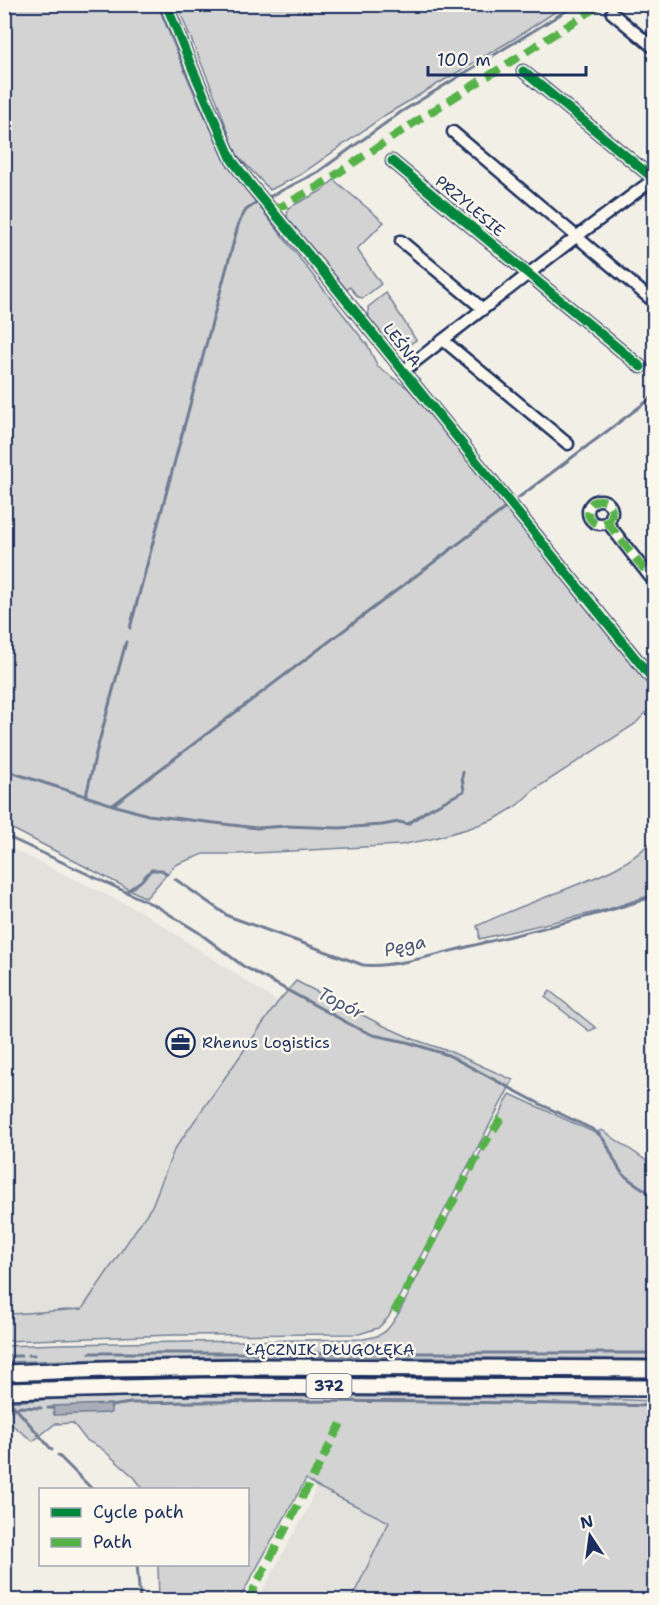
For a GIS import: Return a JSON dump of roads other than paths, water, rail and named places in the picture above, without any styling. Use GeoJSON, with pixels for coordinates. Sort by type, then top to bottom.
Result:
{"type":"FeatureCollection","features":[{"type":"Feature","properties":{"kind":"main road","name":"ŁĄCZNIK DŁUGOŁĘKA"},"geometry":{"type":"LineString","coordinates":[[4,1373],[253,1366],[654,1369]]}},
{"type":"Feature","properties":{"kind":"main road","name":"372"},"geometry":{"type":"LineString","coordinates":[[4,1391],[213,1386],[654,1388]]}},
{"type":"Feature","properties":{"kind":"street","name":"LEŚNA"},"geometry":{"type":"LineString","coordinates":[[166,4],[232,160],[654,681]]}},
{"type":"Feature","properties":{"kind":"street"},"geometry":{"type":"LineString","coordinates":[[612,13],[654,48]]}},
{"type":"Feature","properties":{"kind":"street"},"geometry":{"type":"LineString","coordinates":[[403,371],[654,179],[523,71]]}},
{"type":"Feature","properties":{"kind":"street"},"geometry":{"type":"LineString","coordinates":[[453,132],[654,302]]}},
{"type":"Feature","properties":{"kind":"street","name":"PRZYLESIE"},"geometry":{"type":"LineString","coordinates":[[392,161],[641,367]]}},
{"type":"Feature","properties":{"kind":"street"},"geometry":{"type":"LineString","coordinates":[[401,241],[483,309]]}},
{"type":"Feature","properties":{"kind":"street"},"geometry":{"type":"LineString","coordinates":[[443,340],[568,444]]}},
{"type":"Feature","properties":{"kind":"street"},"geometry":{"type":"LineString","coordinates":[[607,522],[654,582]]}},
{"type":"Feature","properties":{"kind":"waterway"},"geometry":{"type":"LineString","coordinates":[[269,197],[318,172],[401,112],[577,4]]}},
{"type":"Feature","properties":{"kind":"waterway"},"geometry":{"type":"LineString","coordinates":[[130,628],[239,222],[246,210],[258,202]]}},
{"type":"Feature","properties":{"kind":"waterway"},"geometry":{"type":"LineString","coordinates":[[518,498],[654,396]]}},
{"type":"Feature","properties":{"kind":"waterway"},"geometry":{"type":"LineString","coordinates":[[113,805],[508,506]]}},
{"type":"Feature","properties":{"kind":"waterway"},"geometry":{"type":"LineString","coordinates":[[86,796],[126,642]]}},
{"type":"Feature","properties":{"kind":"waterway"},"geometry":{"type":"LineString","coordinates":[[4,770],[148,815],[257,828],[287,826],[339,828],[399,822],[408,824],[426,811],[464,791],[463,772]]}},
{"type":"Feature","properties":{"kind":"waterway","name":"Topór"},"geometry":{"type":"LineString","coordinates":[[4,835],[156,906],[198,932],[243,966],[355,1027],[373,1035],[407,1042],[448,1055],[592,1129],[607,1144],[622,1173],[654,1196]]}},
{"type":"Feature","properties":{"kind":"waterway","name":"Pęga"},"geometry":{"type":"LineString","coordinates":[[126,892],[151,870],[162,870],[167,874]]}},
{"type":"Feature","properties":{"kind":"waterway","name":"Pęga"},"geometry":{"type":"LineString","coordinates":[[175,879],[228,916],[363,965],[387,964],[429,957],[585,917],[654,896]]}},
{"type":"Feature","properties":{"kind":"waterway"},"geometry":{"type":"LineString","coordinates":[[90,1353],[654,1353]]}},
{"type":"Feature","properties":{"kind":"waterway"},"geometry":{"type":"LineString","coordinates":[[29,1355],[34,1355]]}},
{"type":"Feature","properties":{"kind":"waterway"},"geometry":{"type":"LineString","coordinates":[[4,1356],[21,1356]]}},
{"type":"Feature","properties":{"kind":"waterway"},"geometry":{"type":"LineString","coordinates":[[111,1406],[131,1403],[327,1401],[654,1406]]}},
{"type":"Feature","properties":{"kind":"waterway"},"geometry":{"type":"LineString","coordinates":[[13,1405],[52,1450]]}},
{"type":"Feature","properties":{"kind":"waterway"},"geometry":{"type":"LineString","coordinates":[[4,1411],[21,1407],[41,1408]]}},
{"type":"Feature","properties":{"kind":"waterway"},"geometry":{"type":"LineString","coordinates":[[48,1408],[53,1408]]}},
{"type":"Feature","properties":{"kind":"waterway"},"geometry":{"type":"LineString","coordinates":[[58,1455],[91,1488]]}},
{"type":"Feature","properties":{"kind":"waterway"},"geometry":{"type":"LineString","coordinates":[[137,1566],[140,1600]]}},
{"type":"Feature","properties":{"kind":"place","name":"Rhenus Logistics"},"geometry":{"type":"Point","coordinates":[181,1042]}}]}
